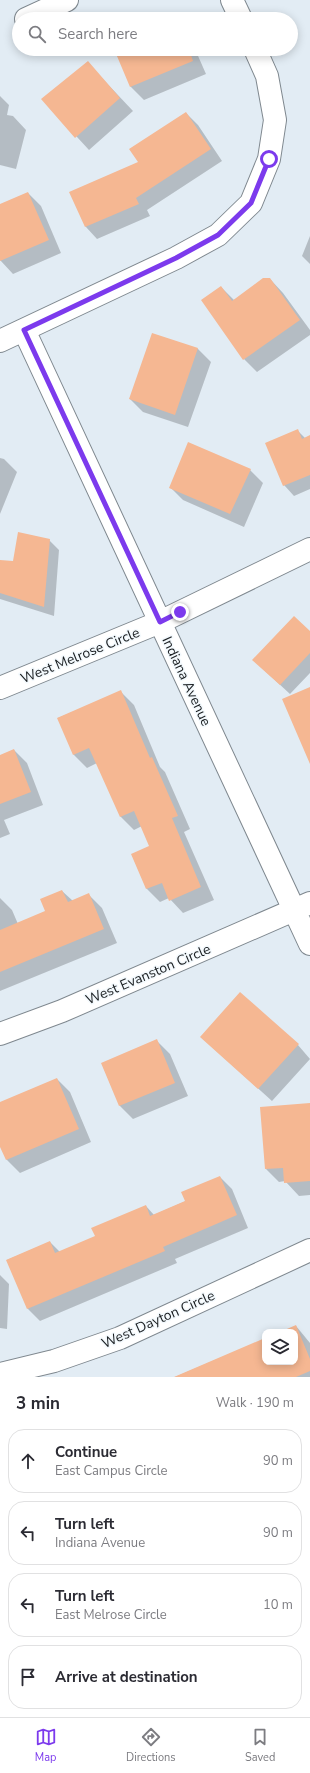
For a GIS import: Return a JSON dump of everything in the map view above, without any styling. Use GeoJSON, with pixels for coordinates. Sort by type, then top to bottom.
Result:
{"type":"FeatureCollection","features":[{"type":"Feature","properties":{"kind":"street"},"geometry":{"type":"LineString","coordinates":[[41,12],[67,0]]}},
{"type":"Feature","properties":{"kind":"street"},"geometry":{"type":"LineString","coordinates":[[232,0],[238,12]]}},
{"type":"Feature","properties":{"kind":"street"},"geometry":{"type":"LineString","coordinates":[[0,341],[176,258],[218,235],[251,203],[269,159],[275,120],[268,76],[258,56]]}},
{"type":"Feature","properties":{"kind":"street","name":"Indiana Avenue"},"geometry":{"type":"LineString","coordinates":[[24,330],[160,622],[302,906],[310,944]]}},
{"type":"Feature","properties":{"kind":"street","name":"West Melrose Circle"},"geometry":{"type":"LineString","coordinates":[[0,688],[160,622],[310,549]]}},
{"type":"Feature","properties":{"kind":"street","name":"West Evanston Circle"},"geometry":{"type":"LineString","coordinates":[[0,1034],[62,1011],[302,906]]}},
{"type":"Feature","properties":{"kind":"street","name":"West Dayton Circle"},"geometry":{"type":"LineString","coordinates":[[0,1374],[54,1360],[120,1338],[310,1250]]}},
{"type":"Feature","properties":{"kind":"building"},"geometry":{"type":"Polygon","coordinates":[[[117,56],[191,56],[193,61],[130,87],[117,56]]]}},
{"type":"Feature","properties":{"kind":"building"},"geometry":{"type":"Polygon","coordinates":[[[88,61],[120,98],[75,138],[41,99],[88,61]]]}},
{"type":"Feature","properties":{"kind":"building"},"geometry":{"type":"Polygon","coordinates":[[[186,112],[211,149],[136,198],[139,204],[85,227],[69,192],[138,162],[129,149],[186,112]]]}},
{"type":"Feature","properties":{"kind":"building"},"geometry":{"type":"Polygon","coordinates":[[[28,192],[49,240],[0,261],[0,204],[28,192]]]}},
{"type":"Feature","properties":{"kind":"building"},"geometry":{"type":"Polygon","coordinates":[[[263,278],[270,278],[300,320],[243,360],[201,300],[221,286],[232,301],[263,278]]]}},
{"type":"Feature","properties":{"kind":"building"},"geometry":{"type":"Polygon","coordinates":[[[152,333],[198,348],[175,415],[129,399],[152,333]]]}},
{"type":"Feature","properties":{"kind":"building"},"geometry":{"type":"Polygon","coordinates":[[[298,429],[302,439],[310,435],[310,475],[283,486],[265,443],[298,429]]]}},
{"type":"Feature","properties":{"kind":"building"},"geometry":{"type":"Polygon","coordinates":[[[188,442],[251,469],[230,514],[169,488],[188,442]]]}},
{"type":"Feature","properties":{"kind":"building"},"geometry":{"type":"Polygon","coordinates":[[[18,532],[50,539],[44,607],[0,593],[0,560],[13,561],[18,532]]]}},
{"type":"Feature","properties":{"kind":"building"},"geometry":{"type":"Polygon","coordinates":[[[294,616],[310,631],[310,653],[280,685],[252,660],[294,616]]]}},
{"type":"Feature","properties":{"kind":"building"},"geometry":{"type":"Polygon","coordinates":[[[310,687],[310,764],[282,699],[310,687]]]}},
{"type":"Feature","properties":{"kind":"building"},"geometry":{"type":"Polygon","coordinates":[[[121,690],[150,758],[152,757],[178,816],[172,818],[201,887],[169,901],[162,883],[146,889],[131,854],[149,846],[134,811],[120,817],[89,748],[73,755],[57,718],[121,690]]]}},
{"type":"Feature","properties":{"kind":"building"},"geometry":{"type":"Polygon","coordinates":[[[14,749],[31,792],[0,804],[0,755],[14,749]]]}},
{"type":"Feature","properties":{"kind":"building"},"geometry":{"type":"Polygon","coordinates":[[[62,890],[68,902],[89,893],[104,929],[0,972],[0,930],[45,911],[40,899],[62,890]]]}},
{"type":"Feature","properties":{"kind":"building"},"geometry":{"type":"Polygon","coordinates":[[[240,992],[299,1044],[258,1089],[200,1037],[240,992]]]}},
{"type":"Feature","properties":{"kind":"building"},"geometry":{"type":"Polygon","coordinates":[[[157,1039],[175,1083],[119,1106],[101,1063],[157,1039]]]}},
{"type":"Feature","properties":{"kind":"building"},"geometry":{"type":"Polygon","coordinates":[[[57,1078],[79,1129],[6,1160],[0,1147],[0,1102],[57,1078]]]}},
{"type":"Feature","properties":{"kind":"building"},"geometry":{"type":"Polygon","coordinates":[[[310,1103],[310,1181],[284,1183],[283,1168],[265,1169],[260,1107],[310,1103]]]}},
{"type":"Feature","properties":{"kind":"building"},"geometry":{"type":"Polygon","coordinates":[[[220,1176],[237,1215],[163,1247],[165,1251],[27,1309],[6,1260],[50,1241],[55,1253],[95,1236],[91,1228],[146,1205],[150,1216],[185,1201],[181,1192],[220,1176]]]}},
{"type":"Feature","properties":{"kind":"building"},"geometry":{"type":"Polygon","coordinates":[[[296,1325],[298,1329],[287,1329],[296,1325]]]}},
{"type":"Feature","properties":{"kind":"building"},"geometry":{"type":"Polygon","coordinates":[[[298,1330],[310,1359],[310,1371],[296,1377],[174,1377],[262,1339],[262,1365],[298,1365],[298,1330]]]}},
{"type":"Feature","properties":{"kind":"route"},"geometry":{"type":"LineString","coordinates":[[180,612],[160,622],[24,330],[176,258],[218,235],[251,203],[269,159]]}}]}
